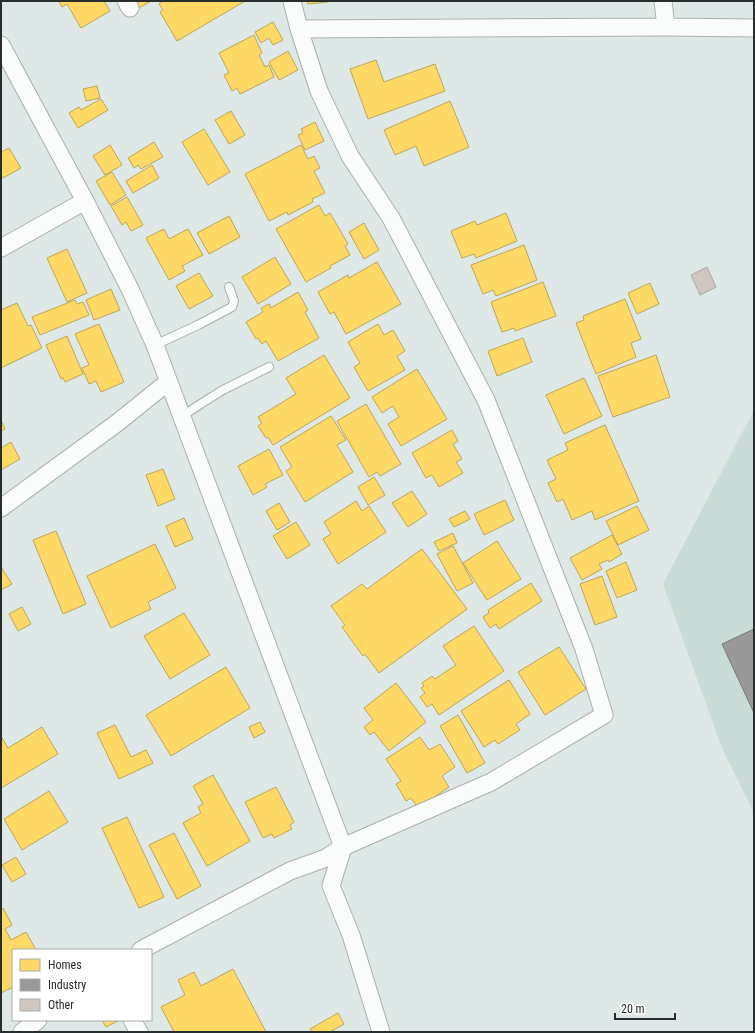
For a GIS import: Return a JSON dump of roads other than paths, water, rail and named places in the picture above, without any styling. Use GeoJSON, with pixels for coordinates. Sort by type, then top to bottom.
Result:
{"type":"FeatureCollection","features":[{"type":"Feature","properties":{"kind":"street"},"geometry":{"type":"LineString","coordinates":[[143,949],[290,871],[326,858],[343,847],[491,782],[604,715],[584,649],[486,400],[391,218],[350,156],[319,92],[299,29],[292,1]]}},
{"type":"Feature","properties":{"kind":"street"},"geometry":{"type":"LineString","coordinates":[[663,1],[666,27]]}},
{"type":"Feature","properties":{"kind":"street"},"geometry":{"type":"LineString","coordinates":[[299,29],[754,28]]}},
{"type":"Feature","properties":{"kind":"street"},"geometry":{"type":"LineString","coordinates":[[1,45],[85,201],[130,289],[155,345],[343,847],[331,886],[351,935],[381,1032]]}},
{"type":"Feature","properties":{"kind":"street"},"geometry":{"type":"LineString","coordinates":[[1,248],[85,201]]}},
{"type":"Feature","properties":{"kind":"street"},"geometry":{"type":"LineString","coordinates":[[1,508],[117,424],[168,382]]}},
{"type":"Feature","properties":{"kind":"street"},"geometry":{"type":"LineString","coordinates":[[22,1032],[37,1021]]}},
{"type":"Feature","properties":{"kind":"street"},"geometry":{"type":"LineString","coordinates":[[133,1021],[139,1032]]}},
{"type":"Feature","properties":{"kind":"lane"},"geometry":{"type":"LineString","coordinates":[[155,345],[232,307],[234,301],[229,287]]}},
{"type":"Feature","properties":{"kind":"lane"},"geometry":{"type":"LineString","coordinates":[[182,416],[221,392],[269,367]]}}]}
